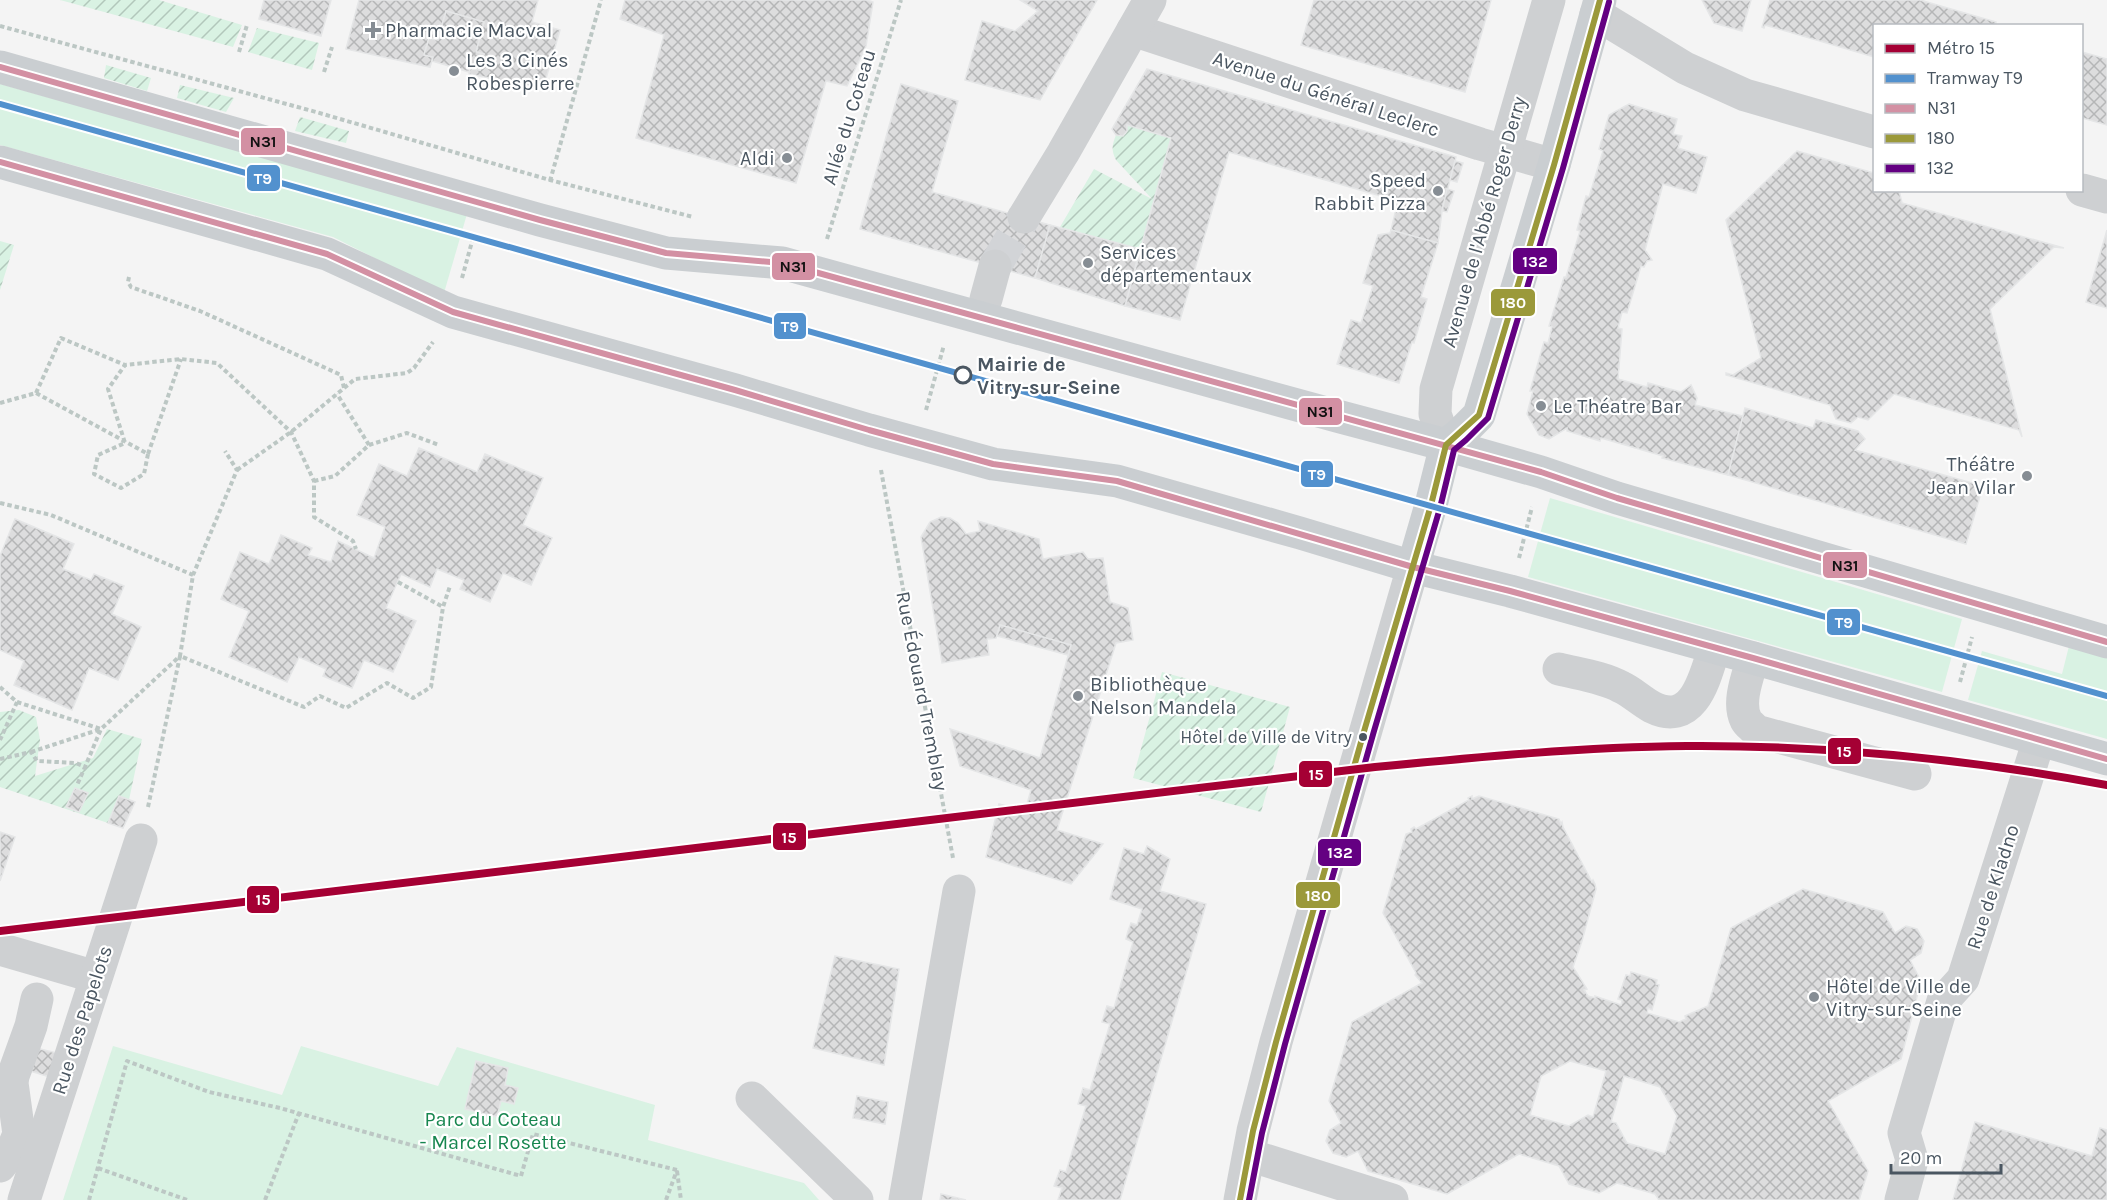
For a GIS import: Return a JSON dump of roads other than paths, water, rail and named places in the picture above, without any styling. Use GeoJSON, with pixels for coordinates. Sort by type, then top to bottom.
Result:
{"type":"FeatureCollection","features":[{"type":"Feature","properties":{"kind":"main road"},"geometry":{"type":"LineString","coordinates":[[1413,567],[1446,445],[1479,415],[1554,165],[1598,7]]}},
{"type":"Feature","properties":{"kind":"main road"},"geometry":{"type":"LineString","coordinates":[[0,67],[540,220],[666,253],[782,263],[1541,472],[1617,498],[2107,642]]}},
{"type":"Feature","properties":{"kind":"main road"},"geometry":{"type":"LineString","coordinates":[[0,162],[327,254],[453,312],[735,390],[869,430],[993,464],[1117,481],[1300,532],[1413,567],[1510,591],[1753,658],[2107,759]]}},
{"type":"Feature","properties":{"kind":"street"},"geometry":{"type":"LineString","coordinates":[[1024,217],[1150,0]]}},
{"type":"Feature","properties":{"kind":"street","name":"Avenue de l'Abbé Roger Derry"},"geometry":{"type":"LineString","coordinates":[[1446,445],[1435,414],[1436,389],[1549,0]]}},
{"type":"Feature","properties":{"kind":"street"},"geometry":{"type":"LineString","coordinates":[[1598,7],[1685,68],[1745,95],[1873,131]]}},
{"type":"Feature","properties":{"kind":"street","name":"Avenue du Général Leclerc"},"geometry":{"type":"LineString","coordinates":[[1133,30],[1554,165]]}},
{"type":"Feature","properties":{"kind":"street"},"geometry":{"type":"LineString","coordinates":[[2083,190],[2107,197]]}},
{"type":"Feature","properties":{"kind":"street"},"geometry":{"type":"LineString","coordinates":[[986,299],[994,266]]}},
{"type":"Feature","properties":{"kind":"street"},"geometry":{"type":"LineString","coordinates":[[1240,1200],[1276,1042],[1413,567]]}},
{"type":"Feature","properties":{"kind":"street"},"geometry":{"type":"LineString","coordinates":[[1559,669],[1614,683],[1653,707],[1666,712],[1677,712],[1688,707],[1703,683],[1714,649]]}},
{"type":"Feature","properties":{"kind":"street"},"geometry":{"type":"LineString","coordinates":[[1753,658],[1744,693],[1743,709],[1746,720],[1756,731],[1915,774]]}},
{"type":"Feature","properties":{"kind":"street","name":"Rue de Kladno"},"geometry":{"type":"LineString","coordinates":[[1901,1200],[1912,1160],[1904,1133],[1943,1001],[1963,979],[2039,740]]}},
{"type":"Feature","properties":{"kind":"street","name":"Rue des Papelots"},"geometry":{"type":"LineString","coordinates":[[24,1200],[145,824]]}},
{"type":"Feature","properties":{"kind":"street"},"geometry":{"type":"LineString","coordinates":[[905,1200],[959,891]]}},
{"type":"Feature","properties":{"kind":"street"},"geometry":{"type":"LineString","coordinates":[[0,949],[96,977]]}},
{"type":"Feature","properties":{"kind":"street"},"geometry":{"type":"LineString","coordinates":[[0,1166],[12,1151],[19,1134],[12,1083],[31,1026],[37,999]]}},
{"type":"Feature","properties":{"kind":"street"},"geometry":{"type":"LineString","coordinates":[[752,1098],[857,1200]]}},
{"type":"Feature","properties":{"kind":"street"},"geometry":{"type":"LineString","coordinates":[[1249,1155],[1392,1200]]}},
{"type":"Feature","properties":{"kind":"tunnel"},"geometry":{"type":"LineString","coordinates":[[995,266],[1024,217]]}},
{"type":"Feature","properties":{"kind":"metro line","name":"15"},"geometry":{"type":"LineString","coordinates":[[0,931],[1375,767],[1531,753],[1687,746],[1793,748],[1950,761],[2107,785]]}},
{"type":"Feature","properties":{"kind":"tram line","name":"T9"},"geometry":{"type":"LineString","coordinates":[[0,104],[2107,696]]}},
{"type":"Feature","properties":{"kind":"place","name":"Pharmacie Macval"},"geometry":{"type":"Point","coordinates":[373,30]}},
{"type":"Feature","properties":{"kind":"place","name":"Les 3 Cinés Robespierre"},"geometry":{"type":"Point","coordinates":[454,71]}},
{"type":"Feature","properties":{"kind":"place","name":"Aldi"},"geometry":{"type":"Point","coordinates":[787,158]}},
{"type":"Feature","properties":{"kind":"place","name":"Speed Rabbit Pizza"},"geometry":{"type":"Point","coordinates":[1438,191]}},
{"type":"Feature","properties":{"kind":"place","name":"Services départementaux"},"geometry":{"type":"Point","coordinates":[1088,263]}},
{"type":"Feature","properties":{"kind":"place","name":"Mairie de Vitry-sur-Seine"},"geometry":{"type":"Point","coordinates":[963,375]}},
{"type":"Feature","properties":{"kind":"place","name":"Le Théatre Bar"},"geometry":{"type":"Point","coordinates":[1541,406]}},
{"type":"Feature","properties":{"kind":"place","name":"Théâtre Jean Vilar"},"geometry":{"type":"Point","coordinates":[2027,476]}},
{"type":"Feature","properties":{"kind":"place","name":"Bibliothèque Nelson Mandela"},"geometry":{"type":"Point","coordinates":[1078,696]}},
{"type":"Feature","properties":{"kind":"place","name":"Hôtel de Ville de Vitry"},"geometry":{"type":"Point","coordinates":[1363,737]}},
{"type":"Feature","properties":{"kind":"place","name":"Hôtel de Ville de Vitry-sur-Seine"},"geometry":{"type":"Point","coordinates":[1814,997]}},
{"type":"Feature","properties":{"kind":"park label","name":"Parc du Coteau - Marcel Rosette"},"geometry":{"type":"Point","coordinates":[493,1130]}}]}
